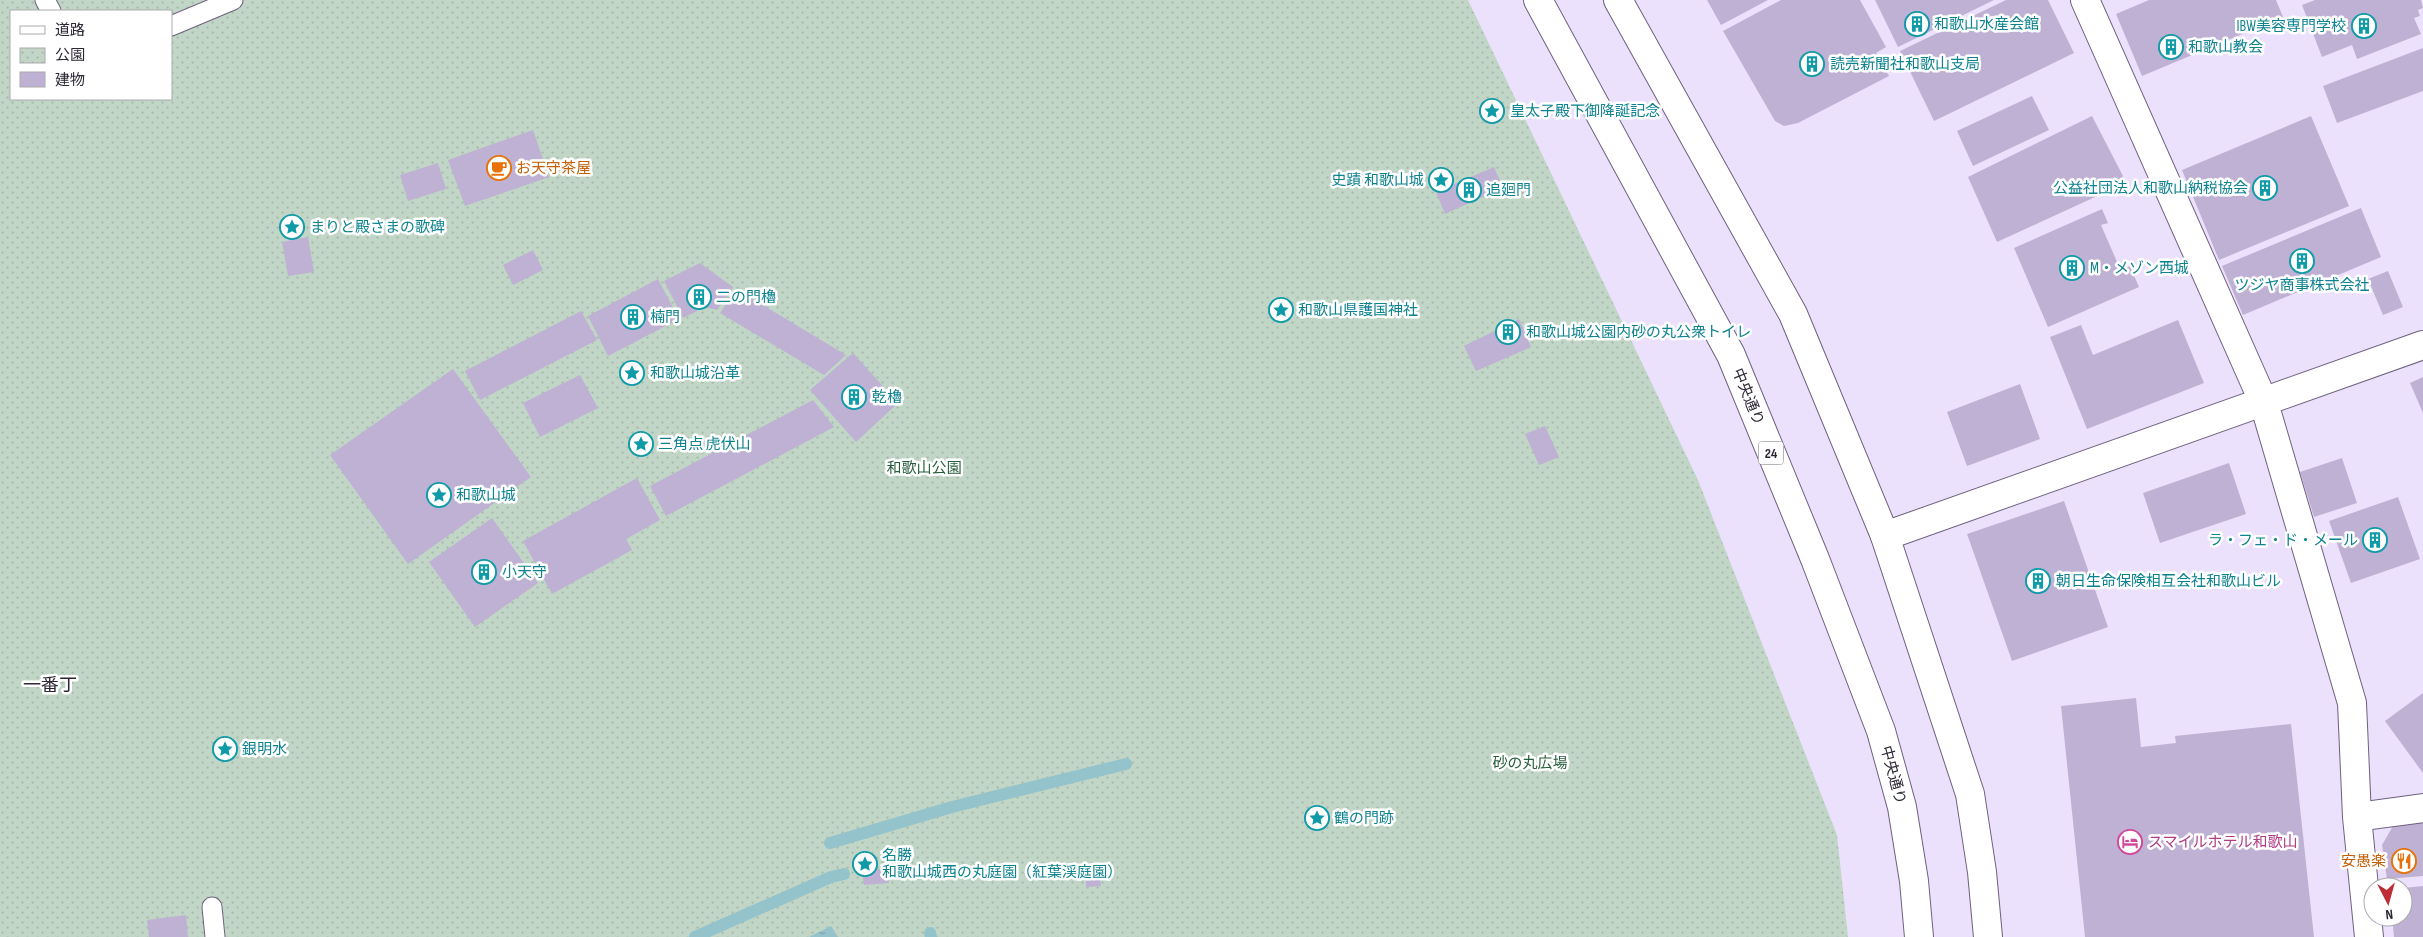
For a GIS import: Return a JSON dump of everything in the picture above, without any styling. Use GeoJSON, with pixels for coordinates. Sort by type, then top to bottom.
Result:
{"type":"FeatureCollection","features":[{"type":"Feature","properties":{"kind":"main road","name":"中央通り"},"geometry":{"type":"LineString","coordinates":[[1538,0],[1731,356],[1815,559],[1881,731],[1902,807],[1914,881],[1919,937]]}},
{"type":"Feature","properties":{"kind":"main road"},"geometry":{"type":"LineString","coordinates":[[1618,0],[1793,314],[1885,536],[1970,794],[1982,872],[1988,937]]}},
{"type":"Feature","properties":{"kind":"main road"},"geometry":{"type":"LineString","coordinates":[[2085,0],[2264,403],[2352,703],[2357,817],[2369,937]]}},
{"type":"Feature","properties":{"kind":"main road"},"geometry":{"type":"LineString","coordinates":[[1885,536],[2423,346]]}},
{"type":"Feature","properties":{"kind":"main road"},"geometry":{"type":"LineString","coordinates":[[2357,817],[2423,808]]}},
{"type":"Feature","properties":{"kind":"lane"},"geometry":{"type":"LineString","coordinates":[[172,26],[233,0]]}},
{"type":"Feature","properties":{"kind":"lane"},"geometry":{"type":"LineString","coordinates":[[212,907],[216,937]]}},
{"type":"Feature","properties":{"kind":"green space","name":"和歌山公園"},"geometry":{"type":"Polygon","coordinates":[[[0,0],[1468,0],[1698,480],[1837,835],[1848,937],[0,937],[0,0]]]}},
{"type":"Feature","properties":{"kind":"water"},"geometry":{"type":"Polygon","coordinates":[[[831,926],[838,937],[809,937],[831,926]]]}},
{"type":"Feature","properties":{"kind":"building"},"geometry":{"type":"Polygon","coordinates":[[[1707,0],[1768,0],[1721,25],[1707,0]]]}},
{"type":"Feature","properties":{"kind":"building","name":"読売新聞社和歌山支局"},"geometry":{"type":"Polygon","coordinates":[[[1781,0],[1860,0],[1886,47],[1876,53],[1889,76],[1798,123],[1784,126],[1775,121],[1723,31],[1781,0]]]}},
{"type":"Feature","properties":{"kind":"building","name":"和歌山水産会館"},"geometry":{"type":"Polygon","coordinates":[[[1875,0],[1994,0],[1898,47],[1875,0]]]}},
{"type":"Feature","properties":{"kind":"building"},"geometry":{"type":"Polygon","coordinates":[[[2006,0],[2048,0],[2074,53],[1934,121],[1900,51],[2006,0]]]}},
{"type":"Feature","properties":{"kind":"building","name":"和歌山教会"},"geometry":{"type":"Polygon","coordinates":[[[2149,0],[2276,0],[2283,17],[2142,76],[2116,14],[2149,0]]]}},
{"type":"Feature","properties":{"kind":"building","name":"IBW美容専門学校"},"geometry":{"type":"Polygon","coordinates":[[[2315,0],[2421,0],[2423,8],[2418,10],[2420,16],[2414,18],[2421,34],[2357,59],[2352,45],[2322,57],[2302,5],[2315,0]]]}},
{"type":"Feature","properties":{"kind":"building"},"geometry":{"type":"Polygon","coordinates":[[[2423,48],[2423,91],[2337,123],[2323,86],[2423,48]]]}},
{"type":"Feature","properties":{"kind":"building"},"geometry":{"type":"Polygon","coordinates":[[[2032,96],[2049,130],[1973,166],[1957,131],[2032,96]]]}},
{"type":"Feature","properties":{"kind":"building"},"geometry":{"type":"Polygon","coordinates":[[[2092,116],[2123,176],[2119,186],[1997,242],[1968,177],[2092,116]]]}},
{"type":"Feature","properties":{"kind":"building","name":"公益社団法人和歌山納税協会"},"geometry":{"type":"Polygon","coordinates":[[[2311,116],[2349,206],[2219,260],[2182,170],[2311,116]]]}},
{"type":"Feature","properties":{"kind":"building","name":"お天守茶屋"},"geometry":{"type":"Polygon","coordinates":[[[533,130],[549,177],[465,206],[448,160],[533,130]]]}},
{"type":"Feature","properties":{"kind":"building"},"geometry":{"type":"Polygon","coordinates":[[[438,163],[446,189],[408,201],[400,175],[438,163]]]}},
{"type":"Feature","properties":{"kind":"building","name":"追廻門"},"geometry":{"type":"Polygon","coordinates":[[[1494,167],[1503,188],[1445,214],[1436,192],[1494,167]]]}},
{"type":"Feature","properties":{"kind":"building","name":"ツジヤ商事株式会社"},"geometry":{"type":"Polygon","coordinates":[[[2361,208],[2381,257],[2243,315],[2222,266],[2361,208]]]}},
{"type":"Feature","properties":{"kind":"building","name":"M・メゾン西城"},"geometry":{"type":"Polygon","coordinates":[[[2102,209],[2108,223],[2101,225],[2121,271],[2130,266],[2139,287],[2048,327],[2014,248],[2102,209]]]}},
{"type":"Feature","properties":{"kind":"building"},"geometry":{"type":"Polygon","coordinates":[[[308,237],[314,272],[288,276],[282,242],[308,237]]]}},
{"type":"Feature","properties":{"kind":"building"},"geometry":{"type":"Polygon","coordinates":[[[533,250],[543,270],[513,285],[503,265],[533,250]]]}},
{"type":"Feature","properties":{"kind":"building","name":"二の門櫓"},"geometry":{"type":"Polygon","coordinates":[[[700,263],[733,287],[717,310],[705,307],[683,318],[664,281],[700,263]]]}},
{"type":"Feature","properties":{"kind":"building"},"geometry":{"type":"Polygon","coordinates":[[[2388,271],[2403,307],[2383,315],[2368,279],[2388,271]]]}},
{"type":"Feature","properties":{"kind":"building","name":"楠門"},"geometry":{"type":"Polygon","coordinates":[[[658,279],[679,319],[608,356],[588,316],[658,279]]]}},
{"type":"Feature","properties":{"kind":"building"},"geometry":{"type":"Polygon","coordinates":[[[736,289],[846,355],[824,375],[720,313],[736,289]]]}},
{"type":"Feature","properties":{"kind":"building"},"geometry":{"type":"Polygon","coordinates":[[[581,311],[597,340],[480,400],[465,371],[581,311]]]}},
{"type":"Feature","properties":{"kind":"building","name":"和歌山城公園内砂の丸公衆トイレ"},"geometry":{"type":"Polygon","coordinates":[[[1519,319],[1531,347],[1476,371],[1464,346],[1519,319]]]}},
{"type":"Feature","properties":{"kind":"building"},"geometry":{"type":"Polygon","coordinates":[[[2178,320],[2204,383],[2087,429],[2050,337],[2081,325],[2093,355],[2178,320]]]}},
{"type":"Feature","properties":{"kind":"building","name":"乾櫓"},"geometry":{"type":"Polygon","coordinates":[[[853,353],[898,403],[856,442],[810,390],[853,353]]]}},
{"type":"Feature","properties":{"kind":"building"},"geometry":{"type":"Polygon","coordinates":[[[453,369],[531,477],[408,564],[330,455],[453,369]]]}},
{"type":"Feature","properties":{"kind":"building"},"geometry":{"type":"Polygon","coordinates":[[[580,375],[598,408],[540,437],[523,403],[580,375]]]}},
{"type":"Feature","properties":{"kind":"building"},"geometry":{"type":"Polygon","coordinates":[[[2423,377],[2423,413],[2410,383],[2423,377]]]}},
{"type":"Feature","properties":{"kind":"building"},"geometry":{"type":"Polygon","coordinates":[[[2020,384],[2040,439],[1967,466],[1947,412],[2020,384]]]}},
{"type":"Feature","properties":{"kind":"building"},"geometry":{"type":"Polygon","coordinates":[[[813,400],[834,427],[666,516],[650,486],[813,400]]]}},
{"type":"Feature","properties":{"kind":"building"},"geometry":{"type":"Polygon","coordinates":[[[1545,426],[1559,457],[1539,465],[1525,434],[1545,426]]]}},
{"type":"Feature","properties":{"kind":"building"},"geometry":{"type":"Polygon","coordinates":[[[2342,458],[2357,503],[2314,517],[2300,472],[2342,458]]]}},
{"type":"Feature","properties":{"kind":"building"},"geometry":{"type":"Polygon","coordinates":[[[2229,463],[2246,514],[2160,543],[2143,493],[2229,463]]]}},
{"type":"Feature","properties":{"kind":"building"},"geometry":{"type":"Polygon","coordinates":[[[637,478],[660,520],[626,539],[632,550],[552,594],[523,541],[637,478]]]}},
{"type":"Feature","properties":{"kind":"building","name":"ラ・フェ・ド・メール"},"geometry":{"type":"Polygon","coordinates":[[[2398,497],[2420,559],[2351,583],[2329,521],[2398,497]]]}},
{"type":"Feature","properties":{"kind":"building","name":"朝日生命保険相互会社和歌山ビル"},"geometry":{"type":"Polygon","coordinates":[[[2064,501],[2108,627],[2012,661],[1967,534],[2064,501]]]}},
{"type":"Feature","properties":{"kind":"building","name":"小天守"},"geometry":{"type":"Polygon","coordinates":[[[492,518],[538,583],[475,627],[429,562],[492,518]]]}},
{"type":"Feature","properties":{"kind":"building"},"geometry":{"type":"Polygon","coordinates":[[[2423,693],[2423,773],[2385,721],[2423,693]]]}},
{"type":"Feature","properties":{"kind":"building"},"geometry":{"type":"Polygon","coordinates":[[[2136,698],[2141,747],[2176,743],[2175,736],[2291,724],[2314,937],[2085,937],[2061,706],[2136,698]]]}},
{"type":"Feature","properties":{"kind":"building","name":"安愚楽"},"geometry":{"type":"Polygon","coordinates":[[[2423,822],[2423,876],[2387,877],[2382,845],[2393,826],[2423,822]]]}},
{"type":"Feature","properties":{"kind":"building"},"geometry":{"type":"Polygon","coordinates":[[[887,868],[889,883],[864,885],[862,871],[887,868]]]}},
{"type":"Feature","properties":{"kind":"building"},"geometry":{"type":"Polygon","coordinates":[[[1100,878],[1101,886],[1086,887],[1086,880],[1100,878]]]}},
{"type":"Feature","properties":{"kind":"building"},"geometry":{"type":"Polygon","coordinates":[[[2423,886],[2423,937],[2394,937],[2393,927],[2413,927],[2413,887],[2423,886]]]}},
{"type":"Feature","properties":{"kind":"building"},"geometry":{"type":"Polygon","coordinates":[[[186,915],[188,937],[149,937],[147,920],[186,915]]]}},
{"type":"Feature","properties":{"kind":"waterway"},"geometry":{"type":"LineString","coordinates":[[830,843],[952,807],[1126,764]]}},
{"type":"Feature","properties":{"kind":"waterway"},"geometry":{"type":"LineString","coordinates":[[695,937],[831,877],[844,874]]}},
{"type":"Feature","properties":{"kind":"waterway"},"geometry":{"type":"LineString","coordinates":[[930,933],[931,937]]}},
{"type":"Feature","properties":{"kind":"place","name":"和歌山水産会館"},"geometry":{"type":"Point","coordinates":[1917,24]}},
{"type":"Feature","properties":{"kind":"place","name":"IBW美容専門学校"},"geometry":{"type":"Point","coordinates":[2364,26]}},
{"type":"Feature","properties":{"kind":"place","name":"和歌山教会"},"geometry":{"type":"Point","coordinates":[2171,47]}},
{"type":"Feature","properties":{"kind":"place","name":"読売新聞社和歌山支局"},"geometry":{"type":"Point","coordinates":[1812,64]}},
{"type":"Feature","properties":{"kind":"place","name":"皇太子殿下御降誕記念"},"geometry":{"type":"Point","coordinates":[1492,111]}},
{"type":"Feature","properties":{"kind":"place","name":"お天守茶屋"},"geometry":{"type":"Point","coordinates":[499,168]}},
{"type":"Feature","properties":{"kind":"place","name":"史蹟 和歌山城"},"geometry":{"type":"Point","coordinates":[1441,180]}},
{"type":"Feature","properties":{"kind":"place","name":"公益社団法人和歌山納税協会"},"geometry":{"type":"Point","coordinates":[2265,188]}},
{"type":"Feature","properties":{"kind":"place","name":"追廻門"},"geometry":{"type":"Point","coordinates":[1469,190]}},
{"type":"Feature","properties":{"kind":"place","name":"まりと殿さまの歌碑"},"geometry":{"type":"Point","coordinates":[292,227]}},
{"type":"Feature","properties":{"kind":"place","name":"ツジヤ商事株式会社"},"geometry":{"type":"Point","coordinates":[2302,261]}},
{"type":"Feature","properties":{"kind":"place","name":"M・メゾン西城"},"geometry":{"type":"Point","coordinates":[2072,268]}},
{"type":"Feature","properties":{"kind":"place","name":"二の門櫓"},"geometry":{"type":"Point","coordinates":[699,297]}},
{"type":"Feature","properties":{"kind":"place","name":"和歌山県護国神社"},"geometry":{"type":"Point","coordinates":[1281,310]}},
{"type":"Feature","properties":{"kind":"place","name":"楠門"},"geometry":{"type":"Point","coordinates":[633,317]}},
{"type":"Feature","properties":{"kind":"place","name":"和歌山城公園内砂の丸公衆トイレ"},"geometry":{"type":"Point","coordinates":[1508,332]}},
{"type":"Feature","properties":{"kind":"place","name":"和歌山城沿革"},"geometry":{"type":"Point","coordinates":[632,373]}},
{"type":"Feature","properties":{"kind":"place","name":"乾櫓"},"geometry":{"type":"Point","coordinates":[854,397]}},
{"type":"Feature","properties":{"kind":"place","name":"三角点 虎伏山"},"geometry":{"type":"Point","coordinates":[641,444]}},
{"type":"Feature","properties":{"kind":"place","name":"和歌山城"},"geometry":{"type":"Point","coordinates":[439,495]}},
{"type":"Feature","properties":{"kind":"place","name":"ラ・フェ・ド・メール"},"geometry":{"type":"Point","coordinates":[2375,540]}},
{"type":"Feature","properties":{"kind":"place","name":"小天守"},"geometry":{"type":"Point","coordinates":[484,572]}},
{"type":"Feature","properties":{"kind":"place","name":"朝日生命保険相互会社和歌山ビル"},"geometry":{"type":"Point","coordinates":[2038,581]}},
{"type":"Feature","properties":{"kind":"place","name":"銀明水"},"geometry":{"type":"Point","coordinates":[225,749]}},
{"type":"Feature","properties":{"kind":"place","name":"鶴の門跡"},"geometry":{"type":"Point","coordinates":[1317,818]}},
{"type":"Feature","properties":{"kind":"place","name":"スマイルホテル和歌山"},"geometry":{"type":"Point","coordinates":[2130,842]}},
{"type":"Feature","properties":{"kind":"place","name":"安愚楽"},"geometry":{"type":"Point","coordinates":[2404,861]}},
{"type":"Feature","properties":{"kind":"place","name":"名勝 和歌山城西の丸庭園（紅葉渓庭園）"},"geometry":{"type":"Point","coordinates":[865,864]}},
{"type":"Feature","properties":{"kind":"district","name":"一番丁"},"geometry":{"type":"Point","coordinates":[50,685]}},
{"type":"Feature","properties":{"kind":"park label","name":"砂の丸広場"},"geometry":{"type":"Point","coordinates":[1530,763]}}]}
